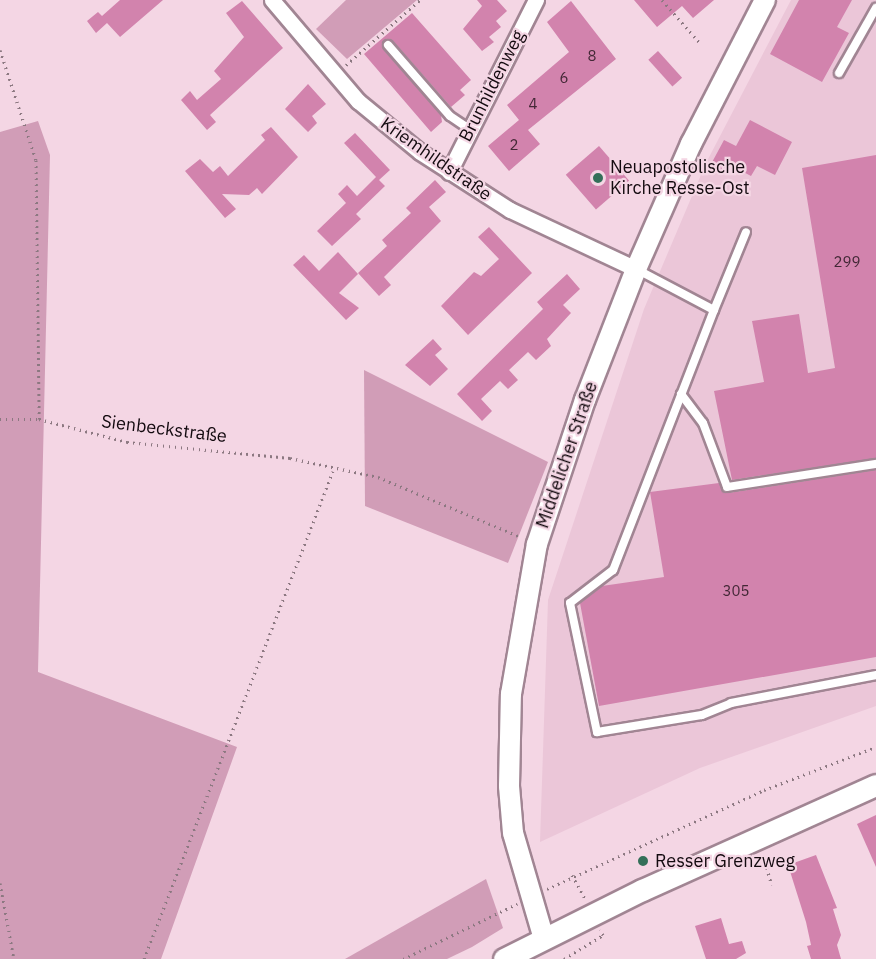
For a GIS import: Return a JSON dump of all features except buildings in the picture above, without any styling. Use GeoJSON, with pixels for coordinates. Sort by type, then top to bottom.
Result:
{"type":"FeatureCollection","features":[{"type":"Feature","properties":{"kind":"main road"},"geometry":{"type":"LineString","coordinates":[[504,959],[757,837],[876,785]]}},
{"type":"Feature","properties":{"kind":"street","name":"Kriemhildstraße"},"geometry":{"type":"LineString","coordinates":[[272,0],[333,76],[393,130],[449,172],[542,227],[636,269]]}},
{"type":"Feature","properties":{"kind":"street","name":"Brunhildenweg"},"geometry":{"type":"LineString","coordinates":[[449,172],[536,0]]}},
{"type":"Feature","properties":{"kind":"street","name":"Middelicher Straße"},"geometry":{"type":"LineString","coordinates":[[544,939],[513,833],[509,786],[511,694],[537,544],[585,400],[636,269],[691,144],[765,0]]}},
{"type":"Feature","properties":{"kind":"lane"},"geometry":{"type":"LineString","coordinates":[[839,73],[876,8]]}},
{"type":"Feature","properties":{"kind":"lane"},"geometry":{"type":"LineString","coordinates":[[388,45],[450,116],[470,129]]}},
{"type":"Feature","properties":{"kind":"lane"},"geometry":{"type":"LineString","coordinates":[[746,232],[613,570],[570,603],[597,732],[702,715],[731,703],[876,675]]}},
{"type":"Feature","properties":{"kind":"lane"},"geometry":{"type":"LineString","coordinates":[[636,269],[714,310]]}},
{"type":"Feature","properties":{"kind":"lane"},"geometry":{"type":"LineString","coordinates":[[681,394],[703,423],[727,487],[876,464]]}},
{"type":"Feature","properties":{"kind":"path"},"geometry":{"type":"LineString","coordinates":[[333,76],[420,0]]}},
{"type":"Feature","properties":{"kind":"path"},"geometry":{"type":"LineString","coordinates":[[662,0],[700,43]]}},
{"type":"Feature","properties":{"kind":"path"},"geometry":{"type":"LineString","coordinates":[[0,50],[36,160],[39,418]]}},
{"type":"Feature","properties":{"kind":"path","name":"Sienbeckstraße"},"geometry":{"type":"LineString","coordinates":[[0,419],[39,418],[127,442],[280,457],[333,471],[378,477],[537,544]]}},
{"type":"Feature","properties":{"kind":"path"},"geometry":{"type":"LineString","coordinates":[[144,959],[333,471]]}},
{"type":"Feature","properties":{"kind":"path"},"geometry":{"type":"LineString","coordinates":[[403,959],[531,898],[589,866],[876,747]]}},
{"type":"Feature","properties":{"kind":"path"},"geometry":{"type":"LineString","coordinates":[[757,837],[772,885]]}},
{"type":"Feature","properties":{"kind":"path"},"geometry":{"type":"LineString","coordinates":[[0,883],[14,959]]}},
{"type":"Feature","properties":{"kind":"shaded area"},"geometry":{"type":"Polygon","coordinates":[[[346,0],[417,0],[347,59],[316,29],[346,0]]]}},
{"type":"Feature","properties":{"kind":"shaded area"},"geometry":{"type":"Polygon","coordinates":[[[791,0],[876,0],[876,706],[700,768],[540,842],[548,600],[644,309],[706,163],[791,0]]]}},
{"type":"Feature","properties":{"kind":"shaded area"},"geometry":{"type":"Polygon","coordinates":[[[38,121],[50,155],[38,672],[237,747],[161,959],[0,959],[0,132],[38,121]]]}},
{"type":"Feature","properties":{"kind":"shaded area"},"geometry":{"type":"Polygon","coordinates":[[[364,370],[548,462],[508,563],[365,506],[364,370]]]}},
{"type":"Feature","properties":{"kind":"shaded area"},"geometry":{"type":"Polygon","coordinates":[[[486,879],[503,928],[472,947],[447,959],[345,959],[486,879]]]}},
{"type":"Feature","properties":{"kind":"place","name":"Neuapostolische Kirche Resse-Ost"},"geometry":{"type":"Point","coordinates":[598,178]}},
{"type":"Feature","properties":{"kind":"place","name":"Resser Grenzweg"},"geometry":{"type":"Point","coordinates":[643,861]}}]}
